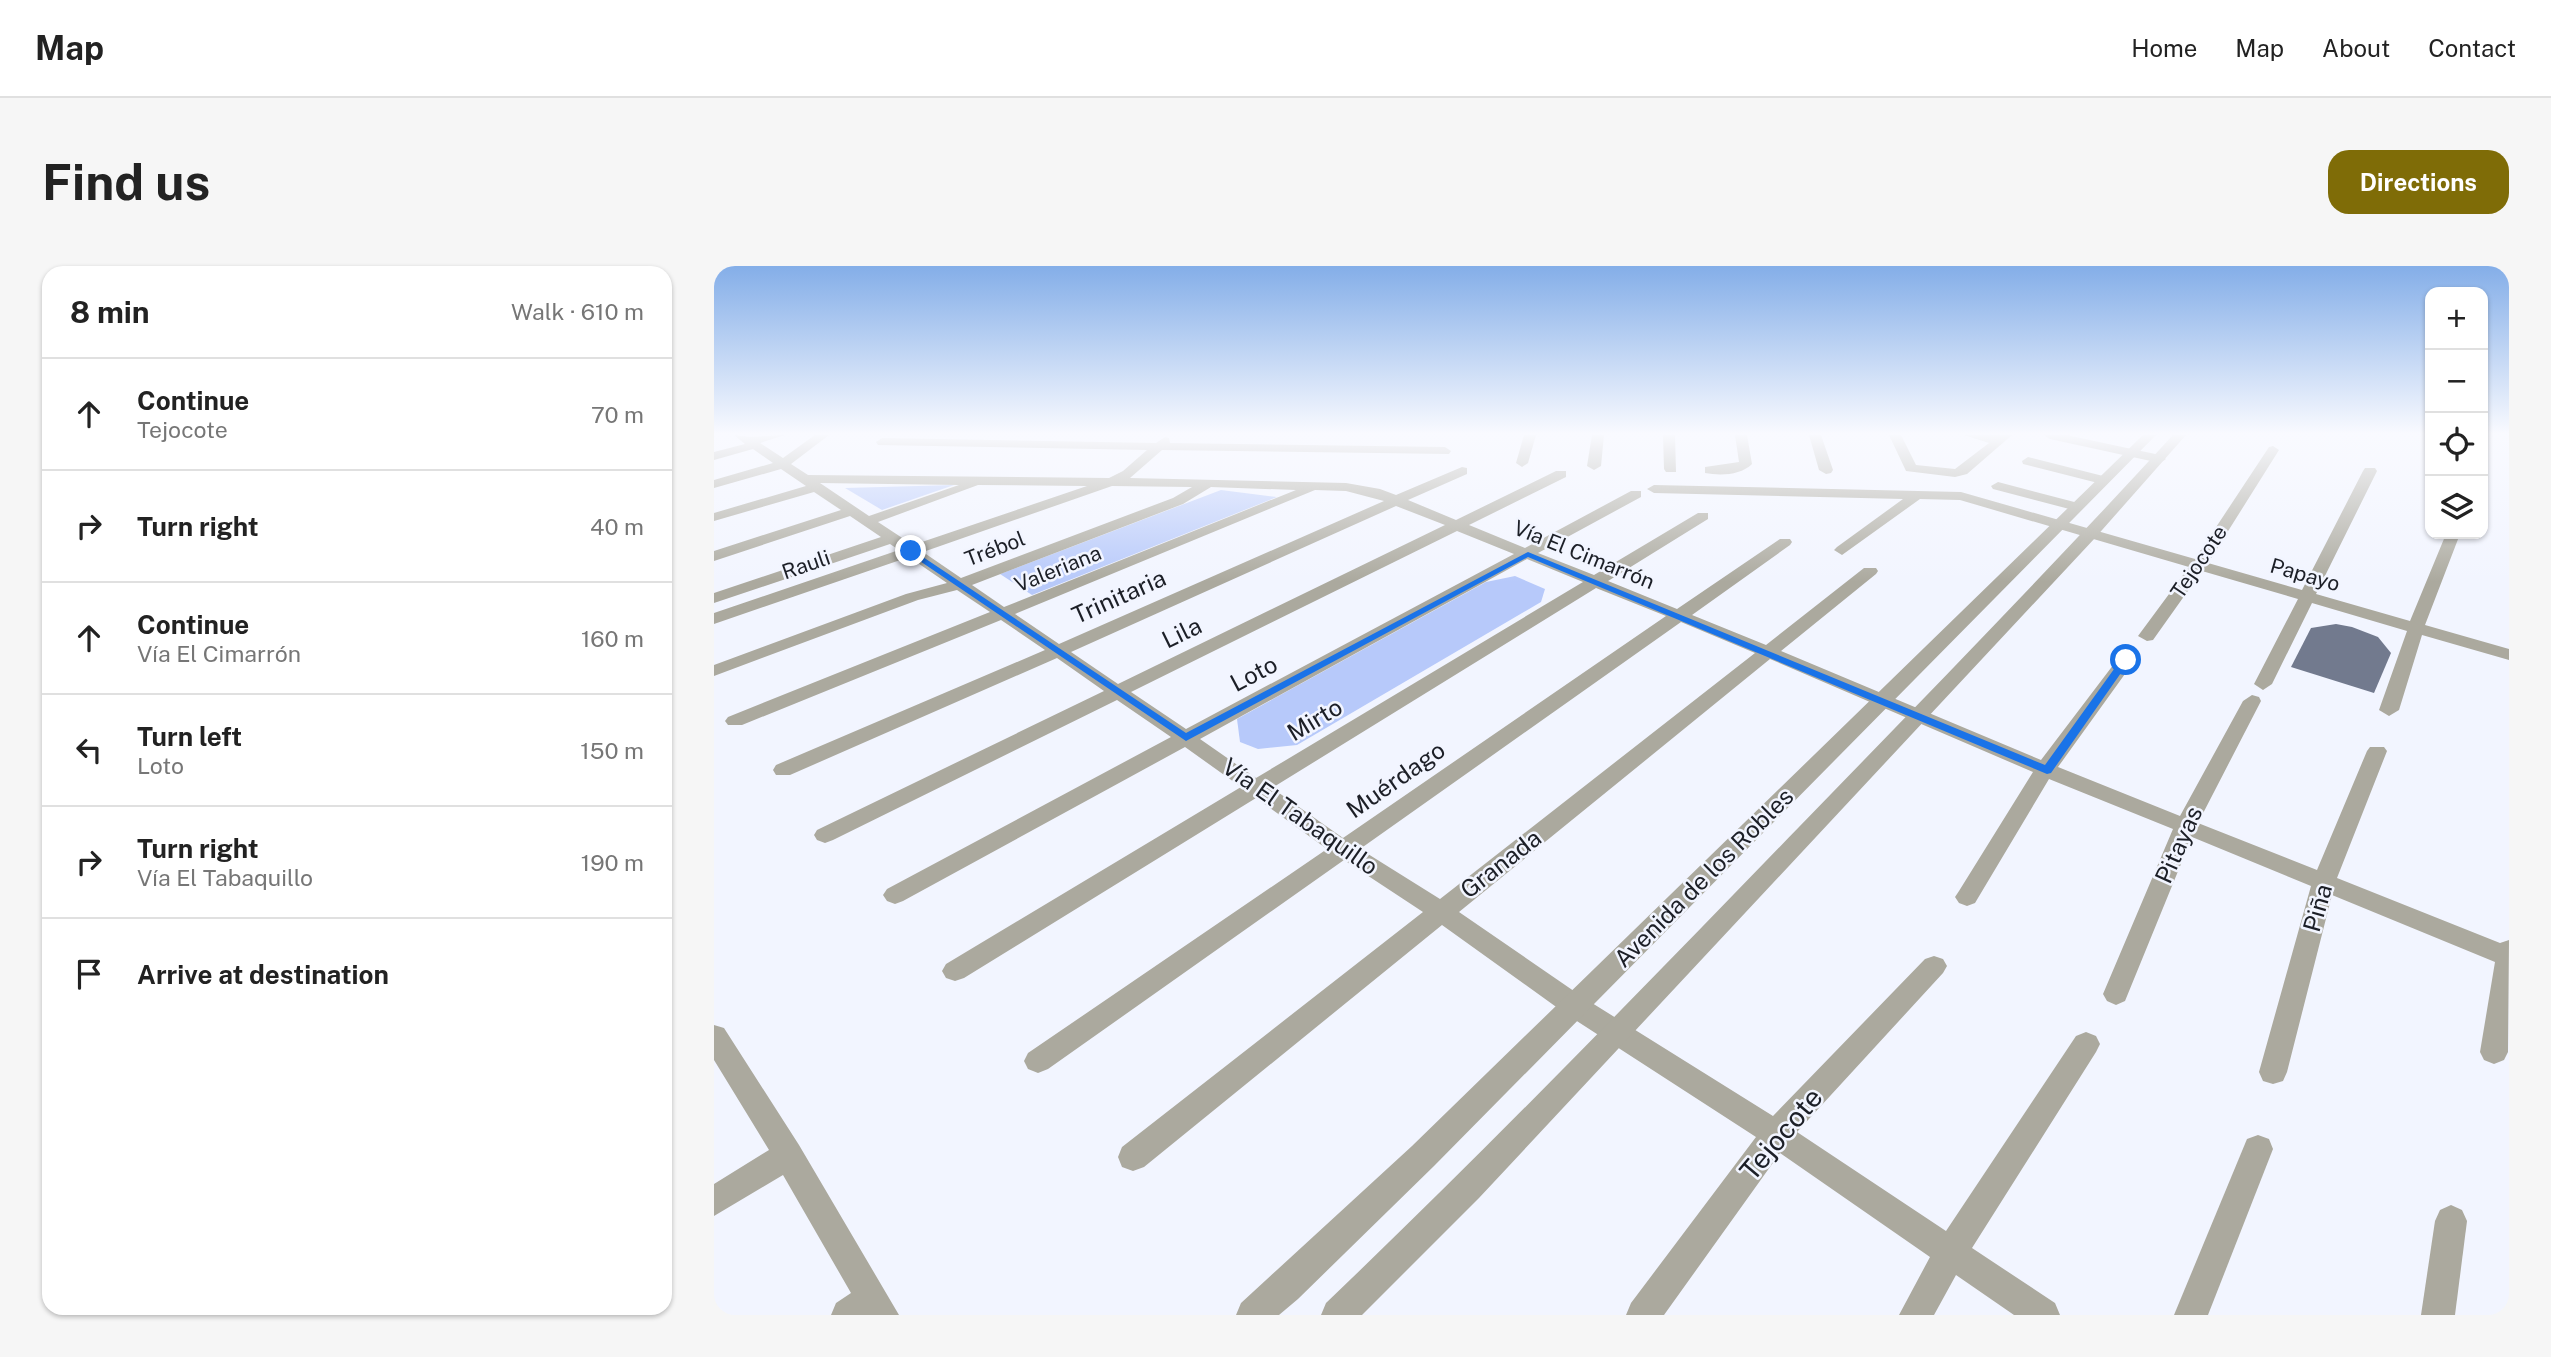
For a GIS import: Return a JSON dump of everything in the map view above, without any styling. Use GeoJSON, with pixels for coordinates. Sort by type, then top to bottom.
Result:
{"type":"FeatureCollection","features":[{"type":"Feature","properties":{"kind":"street","name":"Vía El Cimarrón"},"geometry":{"type":"LineString","coordinates":[[714,517],[807,484]]}},
{"type":"Feature","properties":{"kind":"street","name":"Vía El Tabaquillo"},"geometry":{"type":"LineString","coordinates":[[811,484],[1186,738],[1343,849],[1441,912],[1574,1006],[1776,1134],[2043,1315]]}},
{"type":"Feature","properties":{"kind":"street"},"geometry":{"type":"LineString","coordinates":[[714,556],[972,484]]}},
{"type":"Feature","properties":{"kind":"street","name":"Rauli"},"geometry":{"type":"LineString","coordinates":[[714,619],[1105,484]]}},
{"type":"Feature","properties":{"kind":"street","name":"Trébol"},"geometry":{"type":"LineString","coordinates":[[714,671],[912,597],[960,584],[1171,504],[1207,484]]}},
{"type":"Feature","properties":{"kind":"street","name":"Vía El Cimarrón"},"geometry":{"type":"LineString","coordinates":[[1243,484],[1362,489],[1398,501],[1768,652],[2047,770],[2509,955]]}},
{"type":"Feature","properties":{"kind":"street","name":"Trinitaria"},"geometry":{"type":"LineString","coordinates":[[783,770],[1057,652],[1434,484]]}},
{"type":"Feature","properties":{"kind":"street","name":"Lila"},"geometry":{"type":"LineString","coordinates":[[825,835],[1541,484]]}},
{"type":"Feature","properties":{"kind":"street","name":"Avenida de los Robles"},"geometry":{"type":"LineString","coordinates":[[1252,1315],[1286,1287],[1414,1165],[2060,527],[2098,484]]}},
{"type":"Feature","properties":{"kind":"street","name":"Avenida de los Robles"},"geometry":{"type":"LineString","coordinates":[[1338,1315],[1468,1188],[2137,484]]}},
{"type":"Feature","properties":{"kind":"street","name":"Tejocote"},"geometry":{"type":"LineString","coordinates":[[2147,636],[2198,566],[2251,484]]}},
{"type":"Feature","properties":{"kind":"street","name":"Pitayas"},"geometry":{"type":"LineString","coordinates":[[2116,993],[2186,825],[2308,598],[2364,484]]}},
{"type":"Feature","properties":{"kind":"street","name":"Valeriana"},"geometry":{"type":"LineString","coordinates":[[735,721],[1317,486]]}},
{"type":"Feature","properties":{"kind":"street","name":"Papayo"},"geometry":{"type":"LineString","coordinates":[[1645,491],[1677,486],[1961,496],[2060,527],[2509,654]]}},
{"type":"Feature","properties":{"kind":"street"},"geometry":{"type":"LineString","coordinates":[[1998,486],[2077,507]]}},
{"type":"Feature","properties":{"kind":"street","name":"Loto"},"geometry":{"type":"LineString","coordinates":[[895,895],[1645,491]]}},
{"type":"Feature","properties":{"kind":"street"},"geometry":{"type":"LineString","coordinates":[[1842,550],[1917,495]]}},
{"type":"Feature","properties":{"kind":"street","name":"Mirto"},"geometry":{"type":"LineString","coordinates":[[955,971],[1703,516]]}},
{"type":"Feature","properties":{"kind":"street"},"geometry":{"type":"LineString","coordinates":[[714,598],[893,538]]}},
{"type":"Feature","properties":{"kind":"street"},"geometry":{"type":"LineString","coordinates":[[2389,710],[2416,628],[2452,539]]}},
{"type":"Feature","properties":{"kind":"street","name":"Muérdago"},"geometry":{"type":"LineString","coordinates":[[1038,1061],[1785,542]]}},
{"type":"Feature","properties":{"kind":"street","name":"Granada"},"geometry":{"type":"LineString","coordinates":[[1133,1157],[1870,571]]}},
{"type":"Feature","properties":{"kind":"street"},"geometry":{"type":"LineString","coordinates":[[1967,897],[2027,794],[2126,660]]}},
{"type":"Feature","properties":{"kind":"street","name":"Piña"},"geometry":{"type":"LineString","coordinates":[[2273,1072],[2324,881],[2377,751]]}},
{"type":"Feature","properties":{"kind":"street"},"geometry":{"type":"LineString","coordinates":[[2494,1052],[2509,955]]}},
{"type":"Feature","properties":{"kind":"street","name":"Tejocote"},"geometry":{"type":"LineString","coordinates":[[1643,1315],[1776,1134],[1934,966]]}},
{"type":"Feature","properties":{"kind":"street"},"geometry":{"type":"LineString","coordinates":[[716,1044],[788,1155],[867,1309]]}},
{"type":"Feature","properties":{"kind":"street"},"geometry":{"type":"LineString","coordinates":[[1916,1315],[1950,1253],[2086,1044]]}},
{"type":"Feature","properties":{"kind":"street"},"geometry":{"type":"LineString","coordinates":[[2191,1315],[2258,1149]]}},
{"type":"Feature","properties":{"kind":"street"},"geometry":{"type":"LineString","coordinates":[[714,1201],[788,1155]]}},
{"type":"Feature","properties":{"kind":"street"},"geometry":{"type":"LineString","coordinates":[[2438,1315],[2451,1221]]}},
{"type":"Feature","properties":{"kind":"shaded area"},"geometry":{"type":"Polygon","coordinates":[[[954,485],[882,510],[845,488],[954,485]]]}},
{"type":"Feature","properties":{"kind":"shaded area"},"geometry":{"type":"Polygon","coordinates":[[[1221,490],[1277,497],[1032,595],[1000,574],[1221,490]]]}},
{"type":"Feature","properties":{"kind":"shaded area"},"geometry":{"type":"Polygon","coordinates":[[[1515,576],[1545,589],[1541,602],[1297,745],[1258,749],[1240,742],[1237,719],[1486,582],[1515,576]]]}},
{"type":"Feature","properties":{"kind":"building"},"geometry":{"type":"Polygon","coordinates":[[[2336,624],[2378,637],[2391,653],[2374,693],[2291,667],[2311,628],[2336,624]]]}},
{"type":"Feature","properties":{"kind":"route"},"geometry":{"type":"LineString","coordinates":[[911,551],[1186,738],[1528,554],[2047,770],[2126,660]]}}]}
